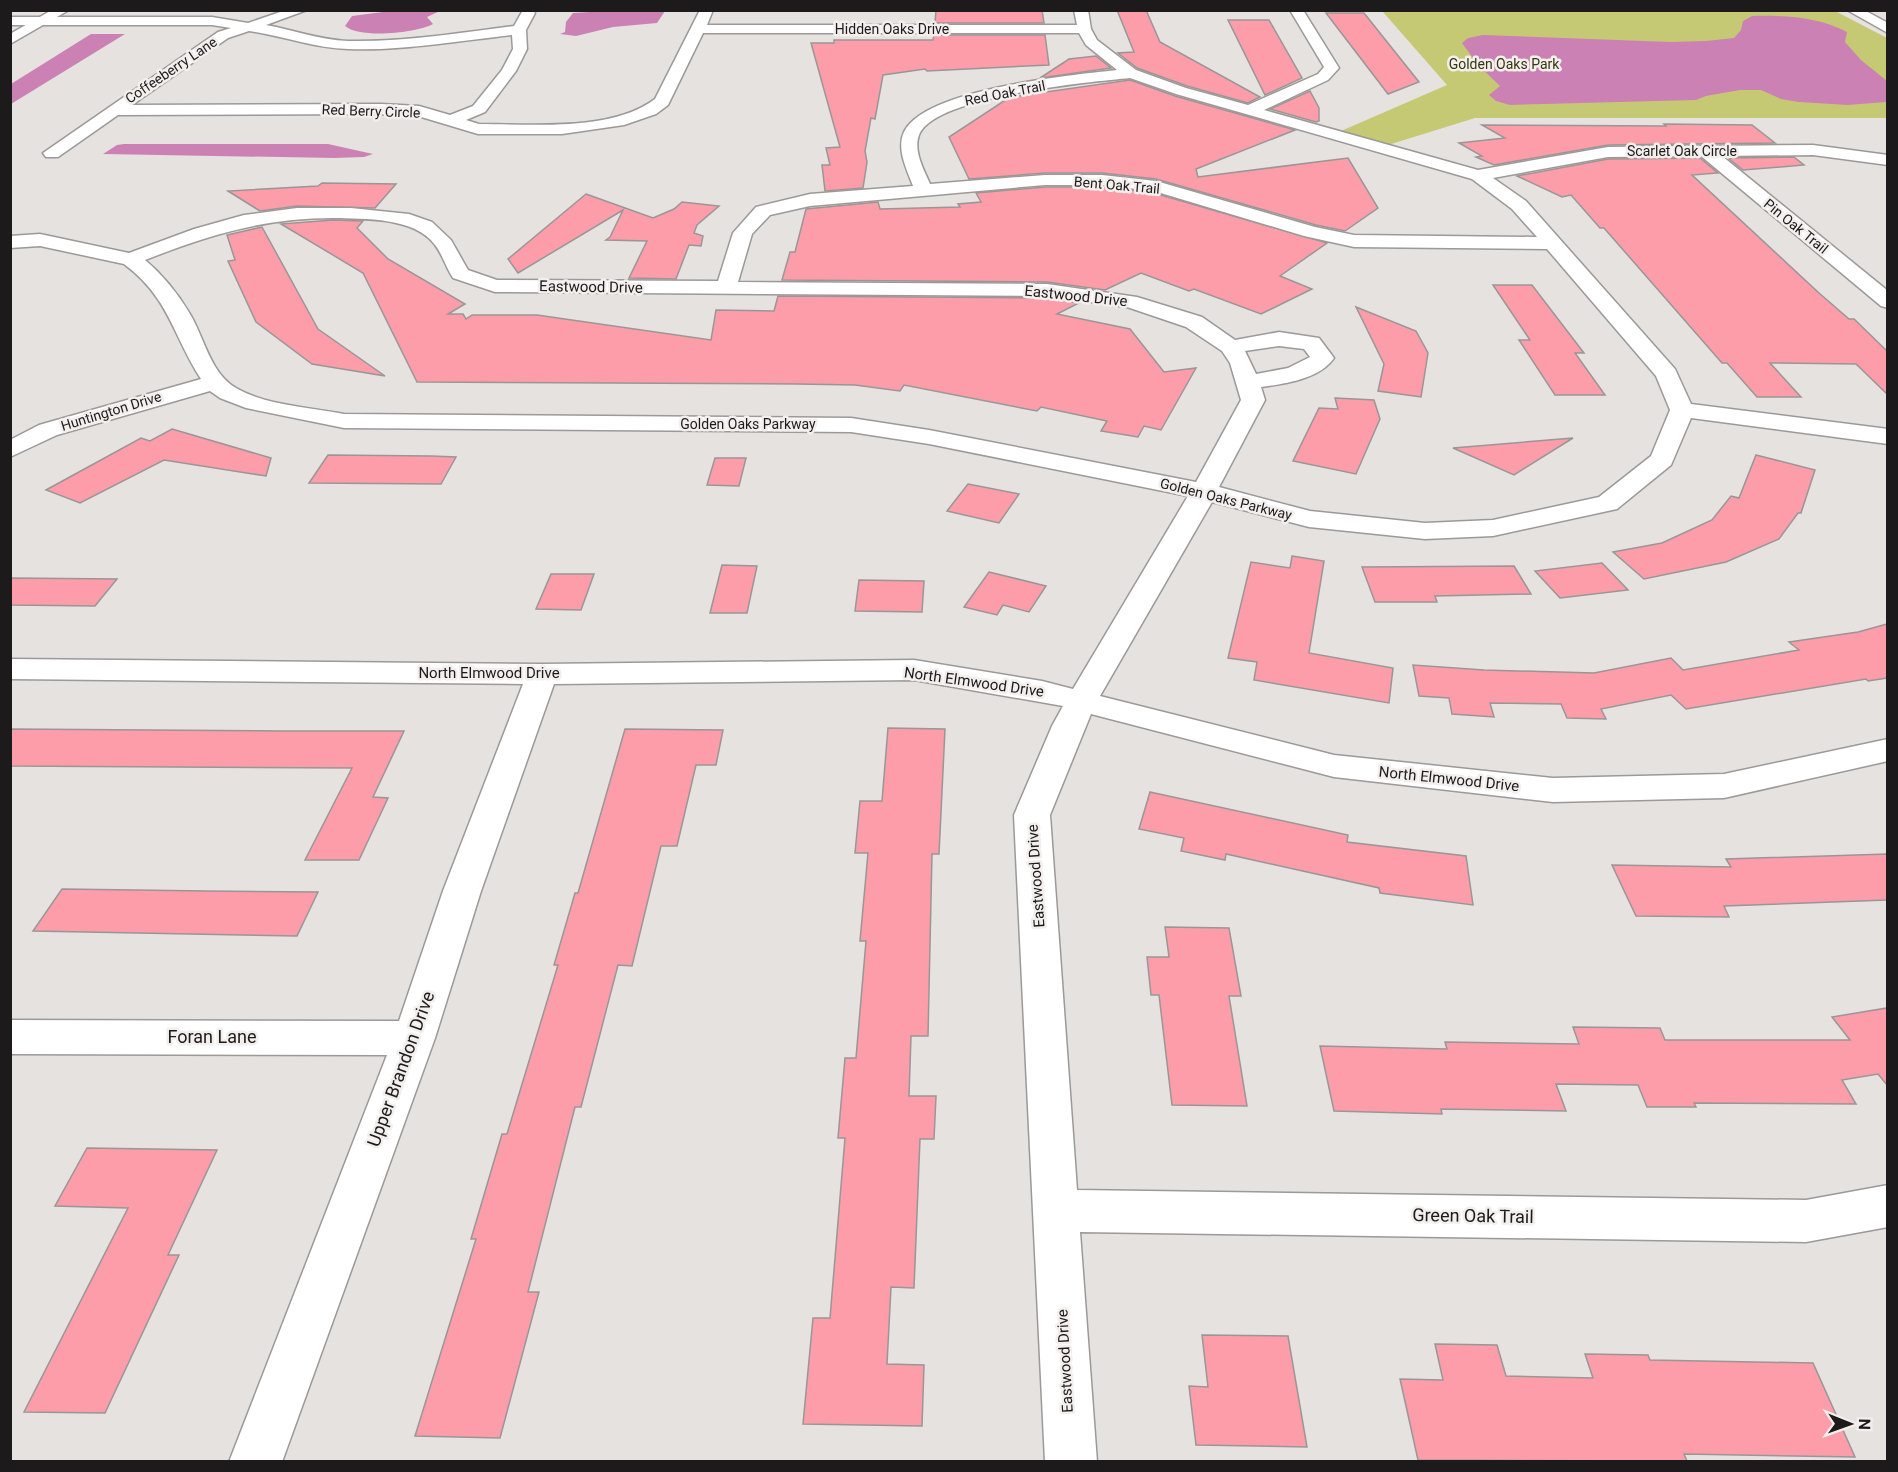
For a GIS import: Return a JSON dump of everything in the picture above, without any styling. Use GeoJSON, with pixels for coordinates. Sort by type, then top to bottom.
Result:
{"type":"FeatureCollection","features":[{"type":"Feature","properties":{"kind":"street"},"geometry":{"type":"LineString","coordinates":[[10,14],[60,12],[133,15],[208,10]]}},
{"type":"Feature","properties":{"kind":"street","name":"Coffeeberry Lane"},"geometry":{"type":"LineString","coordinates":[[52,153],[202,47],[223,35],[301,10]]}},
{"type":"Feature","properties":{"kind":"street"},"geometry":{"type":"LineString","coordinates":[[451,121],[479,109],[490,98],[520,50],[519,30],[529,10]]}},
{"type":"Feature","properties":{"kind":"street","name":"Red Berry Circle"},"geometry":{"type":"LineString","coordinates":[[113,110],[381,109],[419,111],[478,129],[562,129],[618,122],[650,111],[662,102],[707,10]]}},
{"type":"Feature","properties":{"kind":"street"},"geometry":{"type":"LineString","coordinates":[[1250,110],[1323,77],[1332,68],[1296,10]]}},
{"type":"Feature","properties":{"kind":"street"},"geometry":{"type":"LineString","coordinates":[[1853,10],[1887,29]]}},
{"type":"Feature","properties":{"kind":"street"},"geometry":{"type":"LineString","coordinates":[[252,11],[285,16],[296,27],[288,33]]}},
{"type":"Feature","properties":{"kind":"street"},"geometry":{"type":"LineString","coordinates":[[10,39],[60,12]]}},
{"type":"Feature","properties":{"kind":"street"},"geometry":{"type":"LineString","coordinates":[[10,21],[199,20],[236,23],[288,33],[316,42],[363,45],[423,42],[519,30]]}},
{"type":"Feature","properties":{"kind":"street"},"geometry":{"type":"LineString","coordinates":[[1083,20],[1091,42],[1131,73],[1181,91],[1478,175],[1519,205],[1554,243],[1667,374],[1682,410],[1887,437]]}},
{"type":"Feature","properties":{"kind":"street","name":"Hidden Oaks Drive"},"geometry":{"type":"LineString","coordinates":[[699,29],[1083,20]]}},
{"type":"Feature","properties":{"kind":"street","name":"Red Oak Trail"},"geometry":{"type":"LineString","coordinates":[[923,189],[908,146],[913,129],[942,109],[979,96],[1131,73]]}},
{"type":"Feature","properties":{"kind":"street","name":"Scarlet Oak Circle"},"geometry":{"type":"LineString","coordinates":[[1478,175],[1608,152],[1813,150],[1887,160]]}},
{"type":"Feature","properties":{"kind":"street","name":"Pin Oak Trail"},"geometry":{"type":"LineString","coordinates":[[1705,151],[1887,302]]}},
{"type":"Feature","properties":{"kind":"street","name":"Bent Oak Trail"},"geometry":{"type":"LineString","coordinates":[[726,288],[743,233],[763,211],[810,200],[1045,180],[1102,180],[1156,186],[1311,231],[1354,241],[1554,243]]}},
{"type":"Feature","properties":{"kind":"street","name":"Eastwood Drive"},"geometry":{"type":"LineString","coordinates":[[130,258],[244,221],[301,214],[369,214],[415,221],[430,229],[445,243],[460,274],[495,286],[1047,290],[1130,301],[1194,322],[1231,347],[1241,363],[1252,400],[1195,508],[1068,726],[1032,815],[1071,1461]]}},
{"type":"Feature","properties":{"kind":"street"},"geometry":{"type":"LineString","coordinates":[[10,225],[26,226],[40,240]]}},
{"type":"Feature","properties":{"kind":"street"},"geometry":{"type":"LineString","coordinates":[[10,242],[40,240],[130,258],[142,266],[174,305],[215,383]]}},
{"type":"Feature","properties":{"kind":"street"},"geometry":{"type":"LineString","coordinates":[[1231,347],[1279,339],[1311,344],[1323,358],[1314,366],[1294,375],[1247,382]]}},
{"type":"Feature","properties":{"kind":"street","name":"Golden Oaks Parkway"},"geometry":{"type":"LineString","coordinates":[[215,383],[228,393],[276,408],[344,421],[851,425],[929,437],[1202,491],[1308,519],[1425,531],[1493,528],[1608,503],[1662,460],[1682,410]]}},
{"type":"Feature","properties":{"kind":"street","name":"Huntington Drive"},"geometry":{"type":"LineString","coordinates":[[10,450],[48,430],[185,389],[215,383]]}},
{"type":"Feature","properties":{"kind":"street","name":"North Elmwood Drive"},"geometry":{"type":"LineString","coordinates":[[10,669],[542,674],[914,670],[1042,691],[1334,766],[1553,790],[1724,786],[1887,750]]}},
{"type":"Feature","properties":{"kind":"street","name":"Upper Brandon Drive"},"geometry":{"type":"LineString","coordinates":[[255,1461],[414,1038],[462,891],[542,674]]}},
{"type":"Feature","properties":{"kind":"street","name":"Foran Lane"},"geometry":{"type":"LineString","coordinates":[[10,1037],[414,1038]]}},
{"type":"Feature","properties":{"kind":"street","name":"Green Oak Trail"},"geometry":{"type":"LineString","coordinates":[[1057,1211],[1806,1221],[1887,1206]]}},
{"type":"Feature","properties":{"kind":"green space","name":"Golden Oaks Park"},"geometry":{"type":"Polygon","coordinates":[[[1310,11],[1835,11],[1887,38],[1887,118],[1475,118],[1388,145],[1341,131],[1447,85],[1383,12],[1310,11]]]}},
{"type":"Feature","properties":{"kind":"shaded area"},"geometry":{"type":"Polygon","coordinates":[[[398,10],[440,11],[427,17],[433,24],[415,30],[375,33],[352,30],[345,26],[352,16],[398,10]]]}},
{"type":"Feature","properties":{"kind":"shaded area"},"geometry":{"type":"Polygon","coordinates":[[[665,11],[657,23],[613,27],[576,36],[560,34],[565,32],[566,22],[573,13],[665,11]]]}},
{"type":"Feature","properties":{"kind":"shaded area"},"geometry":{"type":"Polygon","coordinates":[[[1752,16],[1813,20],[1847,32],[1845,42],[1861,60],[1887,81],[1887,102],[1847,105],[1799,102],[1781,99],[1761,90],[1740,90],[1696,100],[1510,105],[1496,101],[1489,95],[1500,86],[1478,65],[1462,43],[1468,38],[1483,35],[1670,42],[1706,41],[1734,38],[1741,30],[1743,21],[1752,16]]]}},
{"type":"Feature","properties":{"kind":"shaded area"},"geometry":{"type":"Polygon","coordinates":[[[91,34],[125,34],[11,104],[11,84],[91,34]]]}},
{"type":"Feature","properties":{"kind":"shaded area"},"geometry":{"type":"Polygon","coordinates":[[[328,144],[373,154],[364,157],[334,158],[103,154],[117,145],[328,144]]]}},
{"type":"Feature","properties":{"kind":"building"},"geometry":{"type":"Polygon","coordinates":[[[936,10],[1042,10],[1044,23],[935,23],[936,10]]]}},
{"type":"Feature","properties":{"kind":"building"},"geometry":{"type":"Polygon","coordinates":[[[1117,10],[1146,10],[1160,42],[1260,97],[1248,103],[1187,86],[1137,68],[1118,53],[1134,52],[1117,10]]]}},
{"type":"Feature","properties":{"kind":"building"},"geometry":{"type":"Polygon","coordinates":[[[1326,13],[1364,13],[1419,82],[1388,94],[1326,13]]]}},
{"type":"Feature","properties":{"kind":"building"},"geometry":{"type":"Polygon","coordinates":[[[1228,20],[1269,20],[1302,78],[1265,95],[1228,20]]]}},
{"type":"Feature","properties":{"kind":"building"},"geometry":{"type":"Polygon","coordinates":[[[934,35],[1045,35],[1049,65],[927,71],[925,69],[883,75],[875,119],[871,118],[865,151],[867,162],[863,188],[825,191],[822,165],[830,165],[826,148],[840,147],[811,43],[834,43],[834,40],[933,40],[934,35]]]}},
{"type":"Feature","properties":{"kind":"building"},"geometry":{"type":"Polygon","coordinates":[[[1096,56],[1111,68],[1040,78],[1069,59],[1096,56]]]}},
{"type":"Feature","properties":{"kind":"building"},"geometry":{"type":"Polygon","coordinates":[[[1130,80],[1175,96],[1295,130],[1196,169],[1198,177],[1348,158],[1378,208],[1345,231],[1316,225],[1156,179],[1102,173],[1045,173],[969,179],[949,137],[1010,97],[1130,80]]]}},
{"type":"Feature","properties":{"kind":"building"},"geometry":{"type":"Polygon","coordinates":[[[1310,91],[1319,108],[1319,121],[1270,109],[1310,91]]]}},
{"type":"Feature","properties":{"kind":"building"},"geometry":{"type":"Polygon","coordinates":[[[1664,124],[1752,125],[1775,143],[1608,145],[1494,165],[1476,157],[1482,156],[1459,143],[1505,138],[1482,125],[1666,126],[1664,124]]]}},
{"type":"Feature","properties":{"kind":"building"},"geometry":{"type":"Polygon","coordinates":[[[1794,157],[1804,165],[1743,170],[1728,158],[1794,157]]]}},
{"type":"Feature","properties":{"kind":"building"},"geometry":{"type":"Polygon","coordinates":[[[1700,158],[1718,173],[1692,175],[1819,293],[1849,319],[1854,319],[1887,351],[1887,394],[1856,364],[1770,363],[1801,397],[1757,397],[1727,363],[1722,363],[1604,228],[1600,228],[1571,195],[1562,197],[1517,176],[1608,159],[1700,158]]]}},
{"type":"Feature","properties":{"kind":"building"},"geometry":{"type":"Polygon","coordinates":[[[322,183],[396,184],[375,208],[297,206],[260,211],[228,191],[318,186],[322,183]]]}},
{"type":"Feature","properties":{"kind":"building"},"geometry":{"type":"Polygon","coordinates":[[[1045,187],[1102,187],[1154,193],[1327,243],[1280,276],[1312,289],[1261,314],[1194,289],[1189,291],[1141,273],[1105,290],[1047,282],[782,280],[790,252],[795,252],[806,209],[878,202],[880,209],[960,207],[958,204],[981,202],[976,193],[1045,187]]]}},
{"type":"Feature","properties":{"kind":"building"},"geometry":{"type":"Polygon","coordinates":[[[586,194],[653,218],[674,209],[682,202],[719,206],[697,225],[694,233],[703,236],[701,246],[689,245],[676,279],[629,278],[647,241],[606,240],[610,237],[623,210],[518,273],[508,259],[586,194]]]}},
{"type":"Feature","properties":{"kind":"building"},"geometry":{"type":"Polygon","coordinates":[[[333,220],[363,221],[357,228],[388,259],[465,304],[448,314],[463,314],[466,319],[472,315],[537,315],[711,340],[716,310],[774,311],[778,296],[1047,298],[1079,303],[1057,314],[1130,329],[1164,372],[1196,368],[1161,430],[1144,426],[1138,437],[1101,431],[1107,421],[1041,407],[1037,411],[904,385],[900,391],[855,385],[417,382],[363,273],[281,224],[333,220]]]}},
{"type":"Feature","properties":{"kind":"building"},"geometry":{"type":"Polygon","coordinates":[[[262,227],[318,329],[385,376],[312,364],[256,322],[228,261],[235,260],[227,235],[262,227]]]}},
{"type":"Feature","properties":{"kind":"building"},"geometry":{"type":"Polygon","coordinates":[[[1493,285],[1532,285],[1584,353],[1575,353],[1605,395],[1555,395],[1519,340],[1530,340],[1493,285]]]}},
{"type":"Feature","properties":{"kind":"building"},"geometry":{"type":"Polygon","coordinates":[[[1356,307],[1416,331],[1428,353],[1421,397],[1378,391],[1384,364],[1356,307]]]}},
{"type":"Feature","properties":{"kind":"building"},"geometry":{"type":"Polygon","coordinates":[[[1335,398],[1374,400],[1380,419],[1356,474],[1293,461],[1319,408],[1338,409],[1335,398]]]}},
{"type":"Feature","properties":{"kind":"building"},"geometry":{"type":"Polygon","coordinates":[[[172,429],[271,458],[266,476],[164,460],[80,503],[46,490],[141,438],[150,441],[172,429]]]}},
{"type":"Feature","properties":{"kind":"building"},"geometry":{"type":"Polygon","coordinates":[[[1573,438],[1514,475],[1453,448],[1573,438]]]}},
{"type":"Feature","properties":{"kind":"building"},"geometry":{"type":"Polygon","coordinates":[[[328,455],[456,457],[441,484],[309,483],[328,455]]]}},
{"type":"Feature","properties":{"kind":"building"},"geometry":{"type":"Polygon","coordinates":[[[1756,455],[1815,470],[1801,513],[1798,513],[1779,539],[1726,562],[1644,579],[1613,552],[1662,543],[1712,520],[1731,496],[1739,498],[1756,455]]]}},
{"type":"Feature","properties":{"kind":"building"},"geometry":{"type":"Polygon","coordinates":[[[715,458],[746,458],[739,486],[707,485],[715,458]]]}},
{"type":"Feature","properties":{"kind":"building"},"geometry":{"type":"Polygon","coordinates":[[[968,484],[1019,494],[999,523],[947,511],[968,484]]]}},
{"type":"Feature","properties":{"kind":"building"},"geometry":{"type":"Polygon","coordinates":[[[1292,556],[1324,561],[1309,653],[1393,668],[1389,703],[1254,680],[1257,662],[1228,658],[1251,562],[1290,568],[1292,556]]]}},
{"type":"Feature","properties":{"kind":"building"},"geometry":{"type":"Polygon","coordinates":[[[1602,563],[1628,590],[1560,598],[1535,571],[1602,563]]]}},
{"type":"Feature","properties":{"kind":"building"},"geometry":{"type":"Polygon","coordinates":[[[722,565],[757,566],[747,613],[710,613],[722,565]]]}},
{"type":"Feature","properties":{"kind":"building"},"geometry":{"type":"Polygon","coordinates":[[[1514,566],[1531,594],[1435,596],[1437,602],[1375,602],[1362,567],[1514,566]]]}},
{"type":"Feature","properties":{"kind":"building"},"geometry":{"type":"Polygon","coordinates":[[[989,572],[1046,586],[1029,612],[1003,605],[997,615],[964,607],[989,572]]]}},
{"type":"Feature","properties":{"kind":"building"},"geometry":{"type":"Polygon","coordinates":[[[551,574],[594,574],[581,610],[536,609],[551,574]]]}},
{"type":"Feature","properties":{"kind":"building"},"geometry":{"type":"Polygon","coordinates":[[[10,578],[117,579],[95,606],[10,605],[10,578]]]}},
{"type":"Feature","properties":{"kind":"building"},"geometry":{"type":"Polygon","coordinates":[[[859,580],[924,581],[922,612],[855,611],[859,580]]]}},
{"type":"Feature","properties":{"kind":"building"},"geometry":{"type":"Polygon","coordinates":[[[1887,624],[1887,678],[1868,681],[1866,679],[1686,709],[1671,695],[1601,709],[1606,719],[1567,718],[1561,704],[1490,703],[1494,717],[1452,714],[1449,698],[1419,696],[1413,665],[1484,670],[1594,673],[1671,658],[1683,670],[1799,650],[1789,642],[1858,632],[1887,624]]]}},
{"type":"Feature","properties":{"kind":"building"},"geometry":{"type":"Polygon","coordinates":[[[888,728],[945,729],[939,854],[932,854],[928,1036],[911,1036],[909,1096],[936,1096],[934,1139],[920,1139],[914,1288],[891,1287],[887,1364],[924,1365],[922,1426],[803,1424],[813,1318],[830,1318],[845,1138],[838,1138],[845,1058],[856,1058],[866,941],[860,941],[868,853],[855,853],[860,801],[882,801],[888,728]]]}},
{"type":"Feature","properties":{"kind":"building"},"geometry":{"type":"Polygon","coordinates":[[[10,729],[404,731],[373,797],[388,798],[359,860],[305,860],[352,768],[10,766],[10,729]]]}},
{"type":"Feature","properties":{"kind":"building"},"geometry":{"type":"Polygon","coordinates":[[[625,729],[723,730],[716,765],[696,765],[677,846],[661,846],[632,966],[618,965],[581,1107],[575,1107],[528,1292],[539,1292],[500,1438],[415,1436],[476,1239],[471,1239],[502,1134],[507,1134],[558,965],[554,965],[575,893],[578,893],[625,729]]]}},
{"type":"Feature","properties":{"kind":"building"},"geometry":{"type":"Polygon","coordinates":[[[1150,792],[1348,835],[1347,842],[1466,856],[1473,905],[1380,893],[1379,888],[1226,854],[1225,860],[1181,851],[1184,838],[1139,829],[1150,792]]]}},
{"type":"Feature","properties":{"kind":"building"},"geometry":{"type":"Polygon","coordinates":[[[1887,854],[1887,900],[1724,906],[1729,917],[1636,916],[1612,865],[1731,867],[1726,859],[1887,854]]]}},
{"type":"Feature","properties":{"kind":"building"},"geometry":{"type":"Polygon","coordinates":[[[62,889],[318,892],[297,936],[33,931],[62,889]]]}},
{"type":"Feature","properties":{"kind":"building"},"geometry":{"type":"Polygon","coordinates":[[[1165,927],[1229,928],[1241,996],[1229,996],[1247,1106],[1172,1105],[1159,995],[1151,995],[1147,957],[1169,957],[1165,927]]]}},
{"type":"Feature","properties":{"kind":"building"},"geometry":{"type":"Polygon","coordinates":[[[1887,1008],[1887,1085],[1878,1074],[1842,1080],[1856,1104],[1694,1103],[1696,1107],[1647,1107],[1638,1085],[1556,1084],[1566,1111],[1441,1109],[1442,1114],[1334,1111],[1320,1046],[1447,1049],[1445,1042],[1579,1044],[1573,1027],[1660,1028],[1665,1040],[1850,1040],[1832,1017],[1887,1008]]]}},
{"type":"Feature","properties":{"kind":"building"},"geometry":{"type":"Polygon","coordinates":[[[87,1148],[217,1150],[168,1255],[179,1255],[105,1413],[24,1412],[128,1208],[55,1206],[87,1148]]]}},
{"type":"Feature","properties":{"kind":"building"},"geometry":{"type":"Polygon","coordinates":[[[1202,1335],[1288,1336],[1307,1447],[1196,1445],[1189,1386],[1208,1387],[1202,1335]]]}},
{"type":"Feature","properties":{"kind":"building"},"geometry":{"type":"Polygon","coordinates":[[[1435,1344],[1497,1345],[1506,1376],[1593,1378],[1585,1354],[1648,1355],[1650,1360],[1813,1363],[1855,1457],[1684,1454],[1687,1461],[1418,1460],[1400,1379],[1443,1380],[1435,1344]]]}}]}
